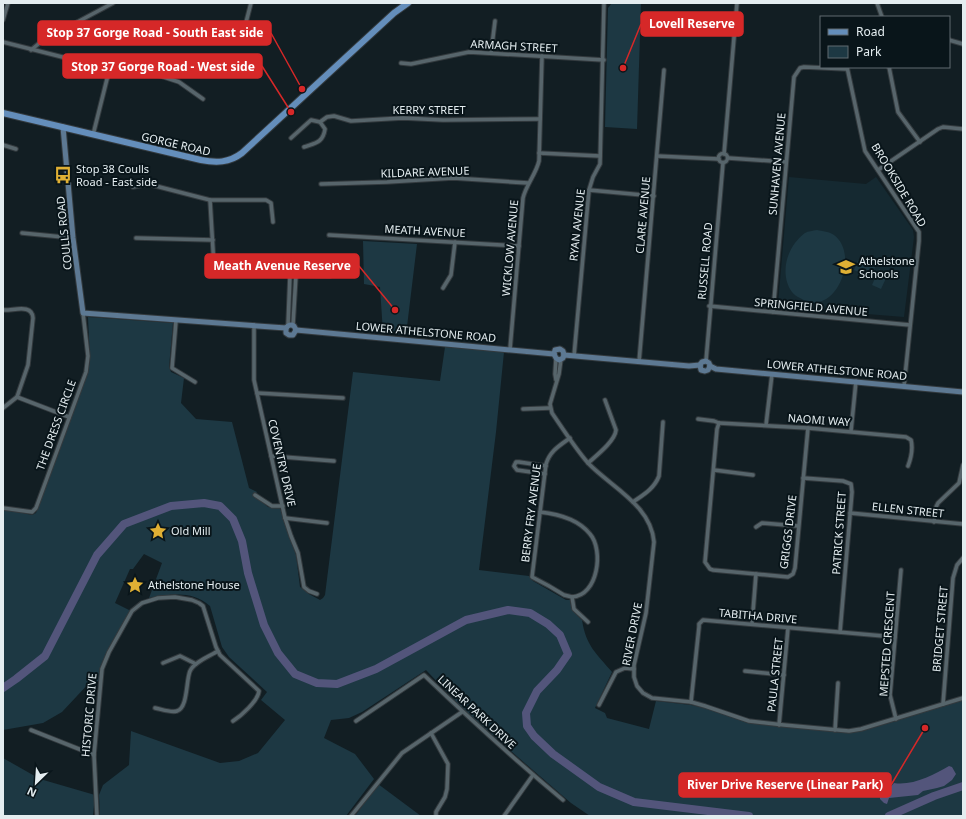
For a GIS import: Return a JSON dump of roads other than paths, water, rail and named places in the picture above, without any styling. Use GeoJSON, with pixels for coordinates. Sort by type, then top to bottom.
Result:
{"type":"FeatureCollection","features":[{"type":"Feature","properties":{"kind":"main road","name":"GORGE ROAD"},"geometry":{"type":"LineString","coordinates":[[3,113],[205,161],[218,162],[231,160],[242,153],[394,13],[408,3]]}},
{"type":"Feature","properties":{"kind":"street"},"geometry":{"type":"LineString","coordinates":[[3,20],[8,3]]}},
{"type":"Feature","properties":{"kind":"street"},"geometry":{"type":"LineString","coordinates":[[31,50],[42,40],[113,3]]}},
{"type":"Feature","properties":{"kind":"street"},"geometry":{"type":"LineString","coordinates":[[178,28],[237,42],[242,38],[251,3]]}},
{"type":"Feature","properties":{"kind":"street","name":"RYAN AVENUE"},"geometry":{"type":"LineString","coordinates":[[574,356],[589,190],[593,177],[600,164],[604,60],[604,3]]}},
{"type":"Feature","properties":{"kind":"street"},"geometry":{"type":"LineString","coordinates":[[737,3],[724,154],[728,158],[786,162]]}},
{"type":"Feature","properties":{"kind":"street"},"geometry":{"type":"LineString","coordinates":[[877,3],[882,16]]}},
{"type":"Feature","properties":{"kind":"street"},"geometry":{"type":"LineString","coordinates":[[491,53],[495,22]]}},
{"type":"Feature","properties":{"kind":"street"},"geometry":{"type":"LineString","coordinates":[[950,40],[963,44]]}},
{"type":"Feature","properties":{"kind":"street"},"geometry":{"type":"LineString","coordinates":[[3,42],[31,50],[110,67],[139,69],[179,82],[203,99]]}},
{"type":"Feature","properties":{"kind":"street","name":"ARMAGH STREET"},"geometry":{"type":"LineString","coordinates":[[401,63],[411,64],[469,52],[604,60]]}},
{"type":"Feature","properties":{"kind":"street","name":"WICKLOW AVENUE"},"geometry":{"type":"LineString","coordinates":[[510,350],[523,198],[528,183],[537,169],[539,153],[542,56]]}},
{"type":"Feature","properties":{"kind":"street","name":"SUNHAVEN AVENUE"},"geometry":{"type":"LineString","coordinates":[[773,312],[794,77],[796,72],[804,66],[820,67]]}},
{"type":"Feature","properties":{"kind":"street"},"geometry":{"type":"LineString","coordinates":[[93,135],[110,67]]}},
{"type":"Feature","properties":{"kind":"street","name":"BROOKSIDE ROAD"},"geometry":{"type":"LineString","coordinates":[[847,68],[866,151],[919,232],[904,386]]}},
{"type":"Feature","properties":{"kind":"street"},"geometry":{"type":"LineString","coordinates":[[889,68],[898,112],[920,142]]}},
{"type":"Feature","properties":{"kind":"street","name":"CLARE AVENUE"},"geometry":{"type":"LineString","coordinates":[[639,362],[664,70]]}},
{"type":"Feature","properties":{"kind":"street","name":"KERRY STREET"},"geometry":{"type":"LineString","coordinates":[[291,138],[311,120],[320,122],[327,117],[334,116],[351,121],[403,118],[443,120],[540,118]]}},
{"type":"Feature","properties":{"kind":"street"},"geometry":{"type":"LineString","coordinates":[[304,147],[315,145],[323,138],[325,129],[320,122]]}},
{"type":"Feature","properties":{"kind":"street","name":"COULLS ROAD"},"geometry":{"type":"LineString","coordinates":[[62,127],[83,313]]}},
{"type":"Feature","properties":{"kind":"street"},"geometry":{"type":"LineString","coordinates":[[878,170],[943,127],[963,129]]}},
{"type":"Feature","properties":{"kind":"street"},"geometry":{"type":"LineString","coordinates":[[3,145],[16,149]]}},
{"type":"Feature","properties":{"kind":"street"},"geometry":{"type":"LineString","coordinates":[[539,153],[600,156]]}},
{"type":"Feature","properties":{"kind":"street"},"geometry":{"type":"LineString","coordinates":[[719,159],[720,155],[724,154]]}},
{"type":"Feature","properties":{"kind":"street"},"geometry":{"type":"LineString","coordinates":[[657,156],[719,159],[723,162],[727,161],[728,158]]}},
{"type":"Feature","properties":{"kind":"street","name":"RUSSELL ROAD"},"geometry":{"type":"LineString","coordinates":[[706,361],[709,306],[723,162]]}},
{"type":"Feature","properties":{"kind":"street","name":"KILDARE AVENUE"},"geometry":{"type":"LineString","coordinates":[[322,184],[453,178],[528,183]]}},
{"type":"Feature","properties":{"kind":"street"},"geometry":{"type":"LineString","coordinates":[[133,187],[148,184],[210,200],[266,200],[271,203],[273,222]]}},
{"type":"Feature","properties":{"kind":"street"},"geometry":{"type":"LineString","coordinates":[[589,190],[654,196]]}},
{"type":"Feature","properties":{"kind":"street"},"geometry":{"type":"LineString","coordinates":[[210,200],[214,266],[217,270],[222,273],[330,276]]}},
{"type":"Feature","properties":{"kind":"street"},"geometry":{"type":"LineString","coordinates":[[22,233],[74,238]]}},
{"type":"Feature","properties":{"kind":"street","name":"MEATH AVENUE"},"geometry":{"type":"LineString","coordinates":[[330,235],[519,246]]}},
{"type":"Feature","properties":{"kind":"street"},"geometry":{"type":"LineString","coordinates":[[136,238],[212,240]]}},
{"type":"Feature","properties":{"kind":"street"},"geometry":{"type":"LineString","coordinates":[[443,288],[451,276],[455,242]]}},
{"type":"Feature","properties":{"kind":"street"},"geometry":{"type":"LineString","coordinates":[[290,275],[291,327]]}},
{"type":"Feature","properties":{"kind":"street"},"geometry":{"type":"LineString","coordinates":[[291,327],[296,275]]}},
{"type":"Feature","properties":{"kind":"street","name":"SPRINGFIELD AVENUE"},"geometry":{"type":"LineString","coordinates":[[709,306],[910,325]]}},
{"type":"Feature","properties":{"kind":"street"},"geometry":{"type":"LineString","coordinates":[[3,310],[19,308],[30,310],[33,314],[28,365],[17,397],[3,408]]}},
{"type":"Feature","properties":{"kind":"street","name":"LOWER ATHELSTONE ROAD"},"geometry":{"type":"LineString","coordinates":[[83,313],[176,321],[291,327],[559,356],[689,366],[700,365]]}},
{"type":"Feature","properties":{"kind":"street","name":"THE DRESS CIRCLE"},"geometry":{"type":"LineString","coordinates":[[3,508],[32,512],[36,508],[88,364],[83,313]]}},
{"type":"Feature","properties":{"kind":"street"},"geometry":{"type":"LineString","coordinates":[[176,321],[172,368],[195,382]]}},
{"type":"Feature","properties":{"kind":"street","name":"COVENTRY DRIVE"},"geometry":{"type":"LineString","coordinates":[[254,325],[254,380],[285,518],[298,553],[304,587],[317,594]]}},
{"type":"Feature","properties":{"kind":"street"},"geometry":{"type":"LineString","coordinates":[[523,408],[550,408],[559,374],[559,356]]}},
{"type":"Feature","properties":{"kind":"street"},"geometry":{"type":"LineString","coordinates":[[706,361],[710,366],[708,370],[705,371],[701,370],[700,365],[702,362],[706,361]]}},
{"type":"Feature","properties":{"kind":"street","name":"LOWER ATHELSTONE ROAD"},"geometry":{"type":"LineString","coordinates":[[710,366],[716,369],[963,392]]}},
{"type":"Feature","properties":{"kind":"street"},"geometry":{"type":"LineString","coordinates":[[766,425],[772,374]]}},
{"type":"Feature","properties":{"kind":"street"},"geometry":{"type":"LineString","coordinates":[[851,431],[856,382]]}},
{"type":"Feature","properties":{"kind":"street"},"geometry":{"type":"LineString","coordinates":[[257,393],[343,398]]}},
{"type":"Feature","properties":{"kind":"street"},"geometry":{"type":"LineString","coordinates":[[17,397],[69,417]]}},
{"type":"Feature","properties":{"kind":"street"},"geometry":{"type":"LineString","coordinates":[[588,463],[610,442],[616,433],[605,400]]}},
{"type":"Feature","properties":{"kind":"street","name":"RIVER DRIVE"},"geometry":{"type":"LineString","coordinates":[[550,408],[588,463],[633,502],[641,510],[650,524],[654,542],[646,613],[634,669],[634,677],[637,686],[642,693],[658,699],[691,702],[749,721],[849,731],[896,719],[963,698]]}},
{"type":"Feature","properties":{"kind":"street","name":"NAOMI WAY"},"geometry":{"type":"LineString","coordinates":[[698,419],[719,423],[766,425],[906,436],[911,440],[912,444],[908,466]]}},
{"type":"Feature","properties":{"kind":"street"},"geometry":{"type":"LineString","coordinates":[[633,502],[651,489],[657,482],[659,476],[664,422]]}},
{"type":"Feature","properties":{"kind":"street","name":"GRIGGS DRIVE"},"geometry":{"type":"LineString","coordinates":[[719,423],[717,429],[705,562],[706,565],[713,570],[788,577],[793,574],[795,568],[808,428]]}},
{"type":"Feature","properties":{"kind":"street","name":"BERRY FRY AVENUE"},"geometry":{"type":"LineString","coordinates":[[570,438],[552,451],[547,458],[532,577],[564,595],[572,597]]}},
{"type":"Feature","properties":{"kind":"street"},"geometry":{"type":"LineString","coordinates":[[271,456],[334,461]]}},
{"type":"Feature","properties":{"kind":"street"},"geometry":{"type":"LineString","coordinates":[[545,474],[517,470],[514,466],[516,462],[546,466]]}},
{"type":"Feature","properties":{"kind":"street"},"geometry":{"type":"LineString","coordinates":[[934,522],[938,503],[959,483],[963,465]]}},
{"type":"Feature","properties":{"kind":"street"},"geometry":{"type":"LineString","coordinates":[[714,470],[753,475]]}},
{"type":"Feature","properties":{"kind":"street","name":"PATRICK STREET"},"geometry":{"type":"LineString","coordinates":[[803,478],[848,482],[851,484],[852,488],[840,632]]}},
{"type":"Feature","properties":{"kind":"street"},"geometry":{"type":"LineString","coordinates":[[255,495],[272,506],[283,506]]}},
{"type":"Feature","properties":{"kind":"street"},"geometry":{"type":"LineString","coordinates":[[540,512],[563,515],[587,531],[594,540],[597,554],[593,583],[583,594],[572,597],[574,609],[588,622]]}},
{"type":"Feature","properties":{"kind":"street","name":"ELLEN STREET"},"geometry":{"type":"LineString","coordinates":[[850,513],[963,524]]}},
{"type":"Feature","properties":{"kind":"street"},"geometry":{"type":"LineString","coordinates":[[285,518],[328,523]]}},
{"type":"Feature","properties":{"kind":"street"},"geometry":{"type":"LineString","coordinates":[[756,527],[762,523],[798,526]]}},
{"type":"Feature","properties":{"kind":"street","name":"BRIDGET STREET"},"geometry":{"type":"LineString","coordinates":[[943,704],[954,571],[963,558]]}},
{"type":"Feature","properties":{"kind":"street","name":"MEPSTED CRESCENT"},"geometry":{"type":"LineString","coordinates":[[896,719],[890,695],[901,570]]}},
{"type":"Feature","properties":{"kind":"street"},"geometry":{"type":"LineString","coordinates":[[752,624],[756,574]]}},
{"type":"Feature","properties":{"kind":"street","name":"HISTORIC DRIVE"},"geometry":{"type":"LineString","coordinates":[[97,816],[94,755],[103,665],[132,611],[136,607],[142,603],[158,598],[175,597],[192,600],[199,603],[205,610],[218,651],[224,659],[259,691],[258,695],[245,713],[233,721]]}},
{"type":"Feature","properties":{"kind":"street","name":"TABITHA DRIVE"},"geometry":{"type":"LineString","coordinates":[[691,702],[699,627],[701,622],[707,620],[895,637]]}},
{"type":"Feature","properties":{"kind":"street","name":"PAULA STREET"},"geometry":{"type":"LineString","coordinates":[[779,724],[788,628]]}},
{"type":"Feature","properties":{"kind":"street"},"geometry":{"type":"LineString","coordinates":[[155,708],[175,712],[180,710],[184,705],[190,670],[196,664],[218,651]]}},
{"type":"Feature","properties":{"kind":"street"},"geometry":{"type":"LineString","coordinates":[[163,663],[180,656],[196,664]]}},
{"type":"Feature","properties":{"kind":"street"},"geometry":{"type":"LineString","coordinates":[[599,705],[616,672],[625,668],[634,669]]}},
{"type":"Feature","properties":{"kind":"street"},"geometry":{"type":"LineString","coordinates":[[746,671],[784,675]]}},
{"type":"Feature","properties":{"kind":"street","name":"LINEAR PARK DRIVE"},"geometry":{"type":"LineString","coordinates":[[356,721],[424,675],[462,712],[563,800]]}},
{"type":"Feature","properties":{"kind":"street"},"geometry":{"type":"LineString","coordinates":[[835,730],[838,683]]}},
{"type":"Feature","properties":{"kind":"street"},"geometry":{"type":"LineString","coordinates":[[351,816],[402,753],[462,712]]}},
{"type":"Feature","properties":{"kind":"street"},"geometry":{"type":"LineString","coordinates":[[31,730],[94,755]]}},
{"type":"Feature","properties":{"kind":"street"},"geometry":{"type":"LineString","coordinates":[[431,733],[448,764],[447,789],[445,797],[436,812],[436,816]]}},
{"type":"Feature","properties":{"kind":"street"},"geometry":{"type":"LineString","coordinates":[[504,816],[533,775]]}},
{"type":"Feature","properties":{"kind":"water"},"geometry":{"type":"Polygon","coordinates":[[[949,766],[952,767],[956,774],[952,780],[944,786],[923,791],[918,795],[889,798],[887,804],[880,799],[880,793],[888,790],[894,783],[901,784],[915,781],[937,773],[949,766]]]}},
{"type":"Feature","properties":{"kind":"waterway"},"geometry":{"type":"LineString","coordinates":[[3,688],[45,656],[97,555],[124,524],[171,506],[204,503],[220,506],[233,519],[242,541],[248,573],[264,625],[278,653],[295,674],[317,683],[337,684],[376,669],[466,620],[508,610],[530,613],[548,624],[560,635],[568,654],[557,670],[537,691],[526,713],[527,726],[534,736],[553,754],[599,787],[634,802],[749,816]]}},
{"type":"Feature","properties":{"kind":"waterway"},"geometry":{"type":"LineString","coordinates":[[889,816],[934,796],[963,786]]}},
{"type":"Feature","properties":{"kind":"place","name":"Lovell Reserve"},"geometry":{"type":"Point","coordinates":[623,68]}},
{"type":"Feature","properties":{"kind":"place","name":"Stop 37 Gorge Road - South East side"},"geometry":{"type":"Point","coordinates":[302,89]}},
{"type":"Feature","properties":{"kind":"place","name":"Stop 37 Gorge Road - West side"},"geometry":{"type":"Point","coordinates":[291,112]}},
{"type":"Feature","properties":{"kind":"place","name":"Stop 38 Coulls Road - East side"},"geometry":{"type":"Point","coordinates":[63,175]}},
{"type":"Feature","properties":{"kind":"place","name":"Athelstone Schools"},"geometry":{"type":"Point","coordinates":[846,267]}},
{"type":"Feature","properties":{"kind":"place","name":"Meath Avenue Reserve"},"geometry":{"type":"Point","coordinates":[395,310]}},
{"type":"Feature","properties":{"kind":"place","name":"Old Mill"},"geometry":{"type":"Point","coordinates":[158,531]}},
{"type":"Feature","properties":{"kind":"place","name":"Athelstone House"},"geometry":{"type":"Point","coordinates":[135,585]}},
{"type":"Feature","properties":{"kind":"place","name":"River Drive Reserve (Linear Park)"},"geometry":{"type":"Point","coordinates":[925,728]}}]}
